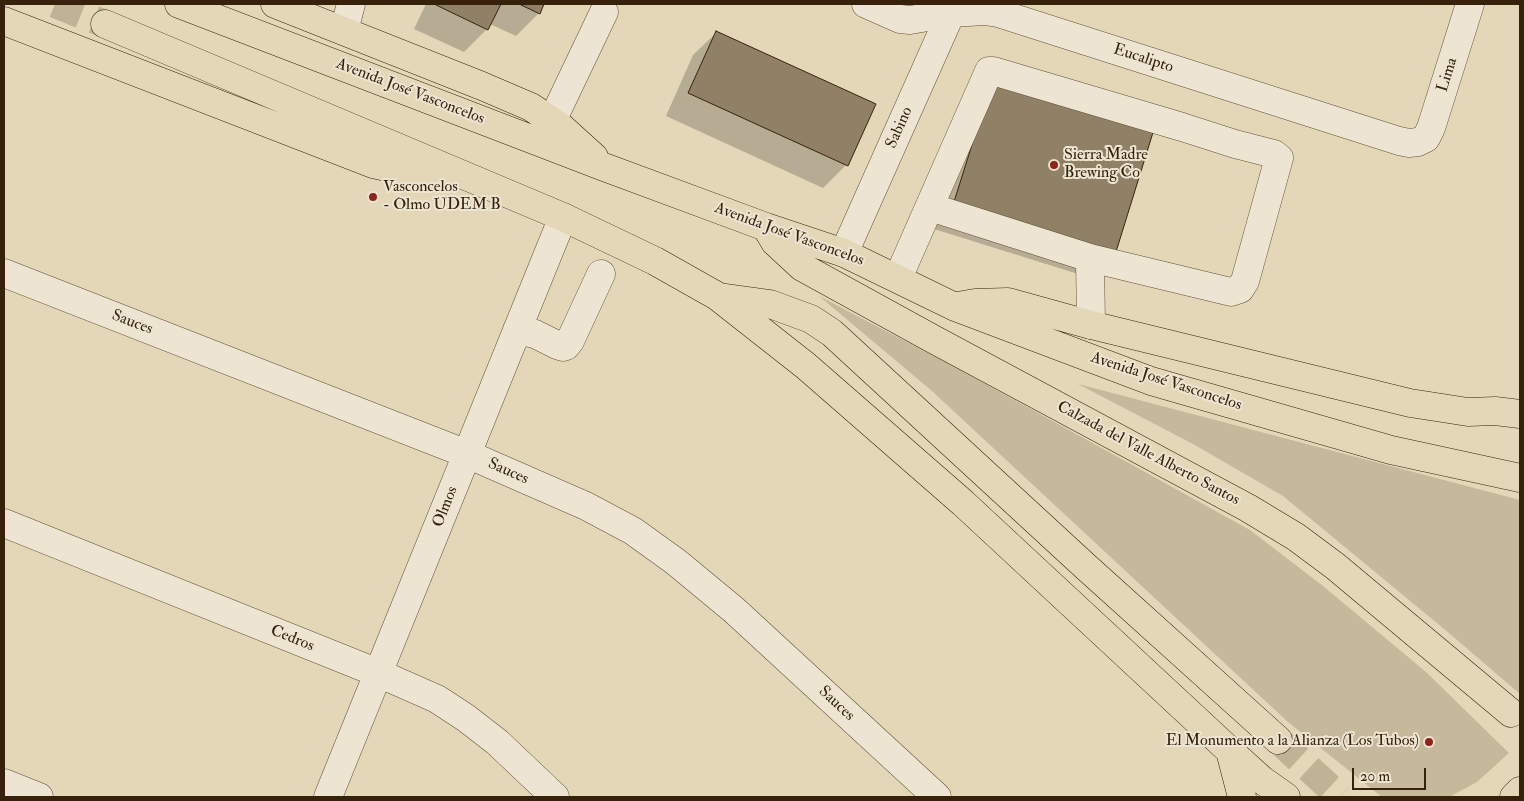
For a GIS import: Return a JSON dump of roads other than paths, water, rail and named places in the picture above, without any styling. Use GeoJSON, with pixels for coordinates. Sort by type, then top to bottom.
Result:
{"type":"FeatureCollection","features":[{"type":"Feature","properties":{"kind":"main road","name":"Avenida José Vasconcelos"},"geometry":{"type":"LineString","coordinates":[[179,4],[604,167],[766,227],[844,253],[955,307],[1151,380],[1392,450],[1520,478]]}},
{"type":"Feature","properties":{"kind":"main road"},"geometry":{"type":"LineString","coordinates":[[275,4],[531,107],[580,143],[604,167]]}},
{"type":"Feature","properties":{"kind":"main road"},"geometry":{"type":"LineString","coordinates":[[4,21],[373,164],[434,176],[462,174]]}},
{"type":"Feature","properties":{"kind":"main road"},"geometry":{"type":"LineString","coordinates":[[105,24],[563,217],[655,261],[717,296],[806,366],[963,503],[1230,751],[1262,780],[1286,797]]}},
{"type":"Feature","properties":{"kind":"main road","name":"Calzada del Valle Alberto Santos"},"geometry":{"type":"LineString","coordinates":[[766,227],[775,242],[802,267],[1248,508],[1296,537],[1335,566],[1511,712]]}},
{"type":"Feature","properties":{"kind":"main road"},"geometry":{"type":"LineString","coordinates":[[717,296],[770,304],[811,320],[832,333],[1278,740]]}},
{"type":"Feature","properties":{"kind":"main road"},"geometry":{"type":"LineString","coordinates":[[955,307],[975,303],[1008,302],[1091,325],[1410,403],[1468,412],[1508,412],[1520,402]]}},
{"type":"Feature","properties":{"kind":"main road"},"geometry":{"type":"LineString","coordinates":[[1230,751],[1242,797]]}},
{"type":"Feature","properties":{"kind":"main road"},"geometry":{"type":"LineString","coordinates":[[1514,797],[1520,791]]}},
{"type":"Feature","properties":{"kind":"street"},"geometry":{"type":"LineString","coordinates":[[344,31],[351,4]]}},
{"type":"Feature","properties":{"kind":"street","name":"Eucalipto"},"geometry":{"type":"LineString","coordinates":[[866,4],[900,19],[910,20],[953,8],[998,12],[1399,141],[1418,142]]}},
{"type":"Feature","properties":{"kind":"street","name":"Lima"},"geometry":{"type":"LineString","coordinates":[[1418,142],[1426,138],[1431,128],[1470,4]]}},
{"type":"Feature","properties":{"kind":"street","name":"Sabino"},"geometry":{"type":"LineString","coordinates":[[844,253],[953,8]]}},
{"type":"Feature","properties":{"kind":"street"},"geometry":{"type":"LineString","coordinates":[[552,121],[604,12]]}},
{"type":"Feature","properties":{"kind":"street"},"geometry":{"type":"LineString","coordinates":[[898,278],[989,71],[1274,154],[1278,158],[1245,281],[1240,289],[1231,292],[1090,258],[930,207]]}},
{"type":"Feature","properties":{"kind":"street","name":"Olmos"},"geometry":{"type":"LineString","coordinates":[[328,797],[563,217]]}},
{"type":"Feature","properties":{"kind":"street"},"geometry":{"type":"LineString","coordinates":[[1090,258],[1091,325]]}},
{"type":"Feature","properties":{"kind":"street","name":"Sauces"},"geometry":{"type":"LineString","coordinates":[[4,272],[467,454],[586,506],[633,531],[676,562],[734,610],[936,797]]}},
{"type":"Feature","properties":{"kind":"street"},"geometry":{"type":"LineString","coordinates":[[517,330],[534,334],[563,347],[566,346],[601,274]]}},
{"type":"Feature","properties":{"kind":"street","name":"Cedros"},"geometry":{"type":"LineString","coordinates":[[4,523],[378,673],[437,699],[497,742],[555,797]]}},
{"type":"Feature","properties":{"kind":"street"},"geometry":{"type":"LineString","coordinates":[[4,783],[39,797]]}},
{"type":"Feature","properties":{"kind":"tunnel"},"geometry":{"type":"LineString","coordinates":[[55,4],[105,24]]}},
{"type":"Feature","properties":{"kind":"tunnel"},"geometry":{"type":"LineString","coordinates":[[1278,740],[1340,797]]}},
{"type":"Feature","properties":{"kind":"place","name":"Sierra Madre Brewing Co"},"geometry":{"type":"Point","coordinates":[1054,165]}},
{"type":"Feature","properties":{"kind":"place","name":"Vasconcelos - Olmo UDEM B"},"geometry":{"type":"Point","coordinates":[373,197]}},
{"type":"Feature","properties":{"kind":"place","name":"El Monumento a la Alianza (Los Tubos)"},"geometry":{"type":"Point","coordinates":[1429,742]}}]}
